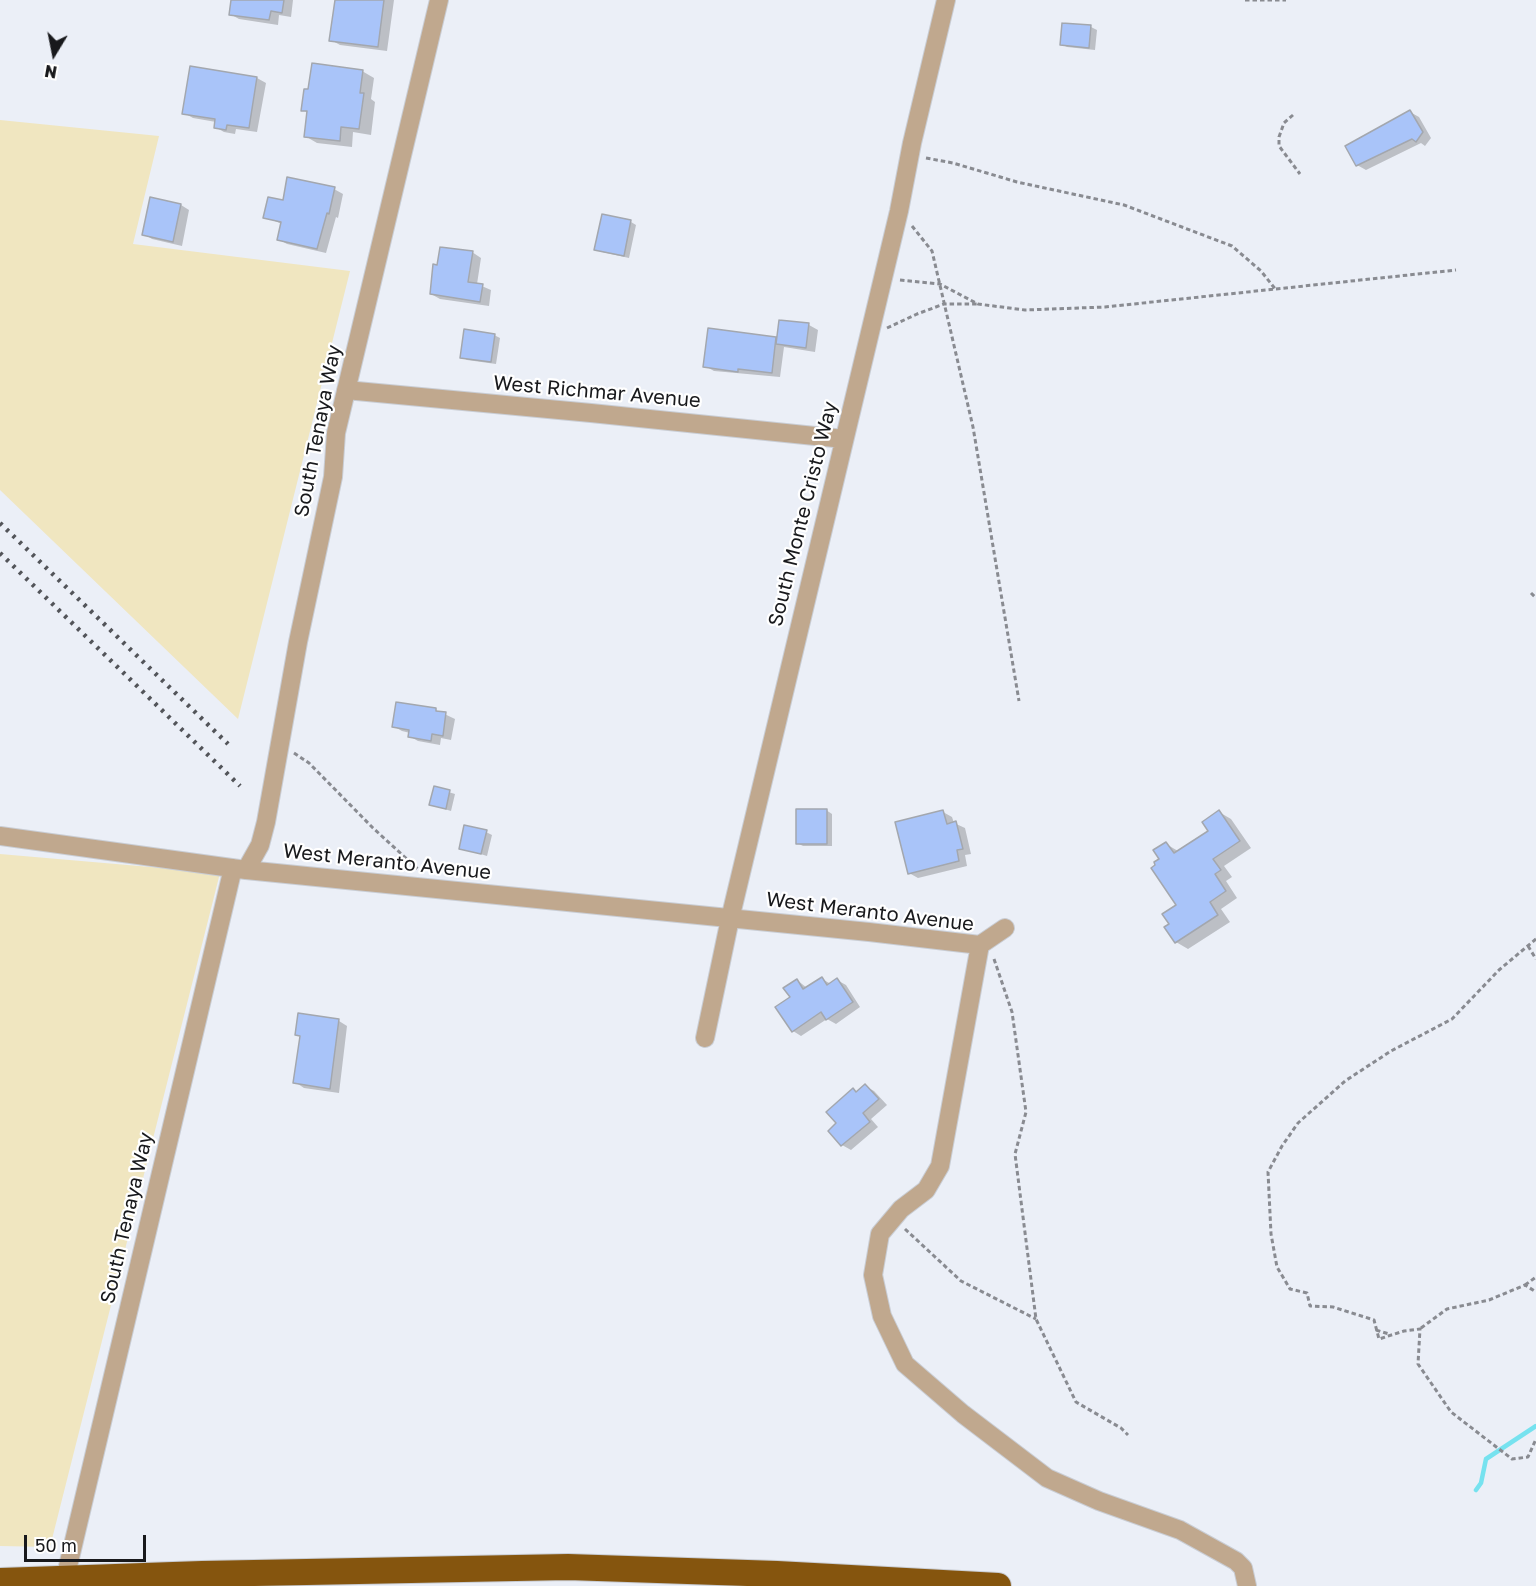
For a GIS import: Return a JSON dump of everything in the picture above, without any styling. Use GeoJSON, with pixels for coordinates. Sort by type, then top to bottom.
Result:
{"type":"FeatureCollection","features":[{"type":"Feature","properties":{"kind":"highway"},"geometry":{"type":"LineString","coordinates":[[0,1581],[202,1574],[568,1567],[777,1574],[998,1586]]}},
{"type":"Feature","properties":{"kind":"street","name":"South Tenaya Way"},"geometry":{"type":"LineString","coordinates":[[65,1579],[240,869],[260,845],[266,822],[297,642],[333,477],[336,433],[439,0]]}},
{"type":"Feature","properties":{"kind":"street","name":"South Monte Cristo Way"},"geometry":{"type":"LineString","coordinates":[[705,1038],[730,919],[884,278],[946,0]]}},
{"type":"Feature","properties":{"kind":"street","name":"West Richmar Avenue"},"geometry":{"type":"LineString","coordinates":[[346,390],[844,439]]}},
{"type":"Feature","properties":{"kind":"street","name":"West Meranto Avenue"},"geometry":{"type":"LineString","coordinates":[[0,836],[240,869],[980,945],[940,1166],[926,1190],[902,1209],[880,1234],[873,1275],[882,1316],[905,1364],[963,1414],[1047,1478],[1099,1501],[1190,1535],[1236,1561],[1243,1568],[1247,1586]]}},
{"type":"Feature","properties":{"kind":"street"},"geometry":{"type":"LineString","coordinates":[[980,945],[1005,928]]}},
{"type":"Feature","properties":{"kind":"path"},"geometry":{"type":"LineString","coordinates":[[1245,0],[1286,0]]}},
{"type":"Feature","properties":{"kind":"path"},"geometry":{"type":"LineString","coordinates":[[1293,115],[1284,123],[1279,137],[1279,146],[1300,174]]}},
{"type":"Feature","properties":{"kind":"path"},"geometry":{"type":"LineString","coordinates":[[910,155],[953,163],[1017,182],[1124,205],[1232,246],[1261,271],[1276,290]]}},
{"type":"Feature","properties":{"kind":"path"},"geometry":{"type":"LineString","coordinates":[[899,211],[932,251],[973,427],[1019,701]]}},
{"type":"Feature","properties":{"kind":"path"},"geometry":{"type":"LineString","coordinates":[[869,337],[944,304],[981,304],[1025,310],[1105,308],[1456,270]]}},
{"type":"Feature","properties":{"kind":"path"},"geometry":{"type":"LineString","coordinates":[[884,278],[940,284],[981,304]]}},
{"type":"Feature","properties":{"kind":"path"},"geometry":{"type":"LineString","coordinates":[[1531,593],[1536,598]]}},
{"type":"Feature","properties":{"kind":"path"},"geometry":{"type":"LineString","coordinates":[[280,743],[309,763],[373,828],[440,889]]}},
{"type":"Feature","properties":{"kind":"path"},"geometry":{"type":"LineString","coordinates":[[1536,939],[1499,970],[1452,1019],[1392,1051],[1345,1080],[1298,1123],[1268,1172],[1273,1245],[1278,1267],[1290,1289],[1307,1293],[1310,1306],[1333,1307],[1374,1320],[1379,1339],[1420,1329],[1447,1309],[1489,1300],[1525,1285],[1536,1277]]}},
{"type":"Feature","properties":{"kind":"path"},"geometry":{"type":"LineString","coordinates":[[980,945],[995,960],[1012,1012],[1021,1070],[1026,1112],[1015,1154],[1036,1319],[1076,1402],[1128,1435]]}},
{"type":"Feature","properties":{"kind":"path"},"geometry":{"type":"LineString","coordinates":[[1528,946],[1536,958]]}},
{"type":"Feature","properties":{"kind":"path"},"geometry":{"type":"LineString","coordinates":[[895,1217],[916,1241],[960,1281],[1036,1319]]}},
{"type":"Feature","properties":{"kind":"path"},"geometry":{"type":"LineString","coordinates":[[1525,1285],[1536,1292]]}},
{"type":"Feature","properties":{"kind":"path"},"geometry":{"type":"LineString","coordinates":[[1420,1329],[1418,1364],[1451,1412],[1512,1459],[1528,1457],[1536,1439]]}},
{"type":"Feature","properties":{"kind":"path"},"geometry":{"type":"LineString","coordinates":[[1376,1330],[1390,1335]]}},
{"type":"Feature","properties":{"kind":"sand"},"geometry":{"type":"Polygon","coordinates":[[[0,120],[159,136],[133,244],[350,271],[238,719],[0,490],[0,120]]]}},
{"type":"Feature","properties":{"kind":"sand"},"geometry":{"type":"Polygon","coordinates":[[[0,854],[220,873],[50,1547],[0,1546],[0,854]]]}},
{"type":"Feature","properties":{"kind":"building"},"geometry":{"type":"Polygon","coordinates":[[[231,0],[284,0],[282,13],[271,11],[269,20],[229,15],[231,0]]]}},
{"type":"Feature","properties":{"kind":"building"},"geometry":{"type":"Polygon","coordinates":[[[335,0],[384,0],[378,47],[329,41],[335,0]]]}},
{"type":"Feature","properties":{"kind":"building"},"geometry":{"type":"Polygon","coordinates":[[[1062,23],[1091,25],[1089,48],[1060,45],[1062,23]]]}},
{"type":"Feature","properties":{"kind":"building"},"geometry":{"type":"Polygon","coordinates":[[[312,63],[363,70],[360,93],[364,93],[359,129],[341,127],[340,141],[304,137],[307,111],[301,111],[304,89],[308,89],[312,63]]]}},
{"type":"Feature","properties":{"kind":"building"},"geometry":{"type":"Polygon","coordinates":[[[190,66],[257,77],[249,128],[227,125],[226,130],[214,128],[215,119],[182,114],[190,66]]]}},
{"type":"Feature","properties":{"kind":"building"},"geometry":{"type":"Polygon","coordinates":[[[1410,110],[1423,132],[1416,142],[1412,139],[1356,166],[1345,146],[1410,110]]]}},
{"type":"Feature","properties":{"kind":"building"},"geometry":{"type":"Polygon","coordinates":[[[287,177],[335,187],[317,249],[277,240],[281,222],[263,218],[268,197],[283,200],[287,177]]]}},
{"type":"Feature","properties":{"kind":"building"},"geometry":{"type":"Polygon","coordinates":[[[150,197],[181,204],[173,242],[142,235],[150,197]]]}},
{"type":"Feature","properties":{"kind":"building"},"geometry":{"type":"Polygon","coordinates":[[[602,214],[631,220],[624,256],[594,250],[602,214]]]}},
{"type":"Feature","properties":{"kind":"building"},"geometry":{"type":"Polygon","coordinates":[[[440,247],[473,251],[468,282],[483,284],[480,302],[430,294],[433,264],[437,265],[440,247]]]}},
{"type":"Feature","properties":{"kind":"building"},"geometry":{"type":"Polygon","coordinates":[[[779,320],[809,323],[806,348],[776,344],[779,320]]]}},
{"type":"Feature","properties":{"kind":"building"},"geometry":{"type":"Polygon","coordinates":[[[708,328],[776,337],[772,373],[738,369],[738,372],[703,367],[708,328]]]}},
{"type":"Feature","properties":{"kind":"building"},"geometry":{"type":"Polygon","coordinates":[[[464,329],[495,334],[491,362],[460,358],[464,329]]]}},
{"type":"Feature","properties":{"kind":"building"},"geometry":{"type":"Polygon","coordinates":[[[396,702],[436,708],[436,711],[446,712],[443,736],[432,734],[431,741],[408,737],[409,730],[392,727],[396,702]]]}},
{"type":"Feature","properties":{"kind":"building"},"geometry":{"type":"Polygon","coordinates":[[[434,786],[450,790],[446,809],[429,805],[434,786]]]}},
{"type":"Feature","properties":{"kind":"building"},"geometry":{"type":"Polygon","coordinates":[[[796,809],[827,809],[827,844],[796,844],[796,809]]]}},
{"type":"Feature","properties":{"kind":"building"},"geometry":{"type":"Polygon","coordinates":[[[943,810],[947,824],[956,821],[963,849],[957,850],[959,861],[908,874],[895,822],[943,810]]]}},
{"type":"Feature","properties":{"kind":"building"},"geometry":{"type":"Polygon","coordinates":[[[1219,810],[1240,841],[1213,859],[1221,870],[1215,874],[1226,891],[1210,902],[1218,915],[1175,943],[1164,927],[1169,924],[1162,914],[1176,905],[1151,868],[1159,859],[1153,850],[1166,842],[1174,853],[1208,831],[1202,822],[1219,810]]]}},
{"type":"Feature","properties":{"kind":"building"},"geometry":{"type":"Polygon","coordinates":[[[464,825],[487,830],[481,854],[459,849],[464,825]]]}},
{"type":"Feature","properties":{"kind":"building"},"geometry":{"type":"Polygon","coordinates":[[[822,977],[827,985],[837,978],[853,1002],[826,1020],[821,1012],[792,1032],[775,1007],[790,997],[783,988],[797,979],[803,989],[822,977]]]}},
{"type":"Feature","properties":{"kind":"building"},"geometry":{"type":"Polygon","coordinates":[[[298,1013],[339,1019],[330,1089],[293,1083],[300,1036],[295,1035],[298,1013]]]}},
{"type":"Feature","properties":{"kind":"building"},"geometry":{"type":"Polygon","coordinates":[[[865,1084],[879,1099],[863,1113],[870,1122],[841,1146],[828,1131],[836,1123],[826,1112],[853,1088],[856,1092],[865,1084]]]}},
{"type":"Feature","properties":{"kind":"waterway"},"geometry":{"type":"LineString","coordinates":[[1476,1490],[1481,1483],[1486,1459],[1536,1426]]}},
{"type":"Feature","properties":{"kind":"railway"},"geometry":{"type":"LineString","coordinates":[[0,523],[228,744]]}},
{"type":"Feature","properties":{"kind":"railway"},"geometry":{"type":"LineString","coordinates":[[0,553],[240,786]]}}]}
